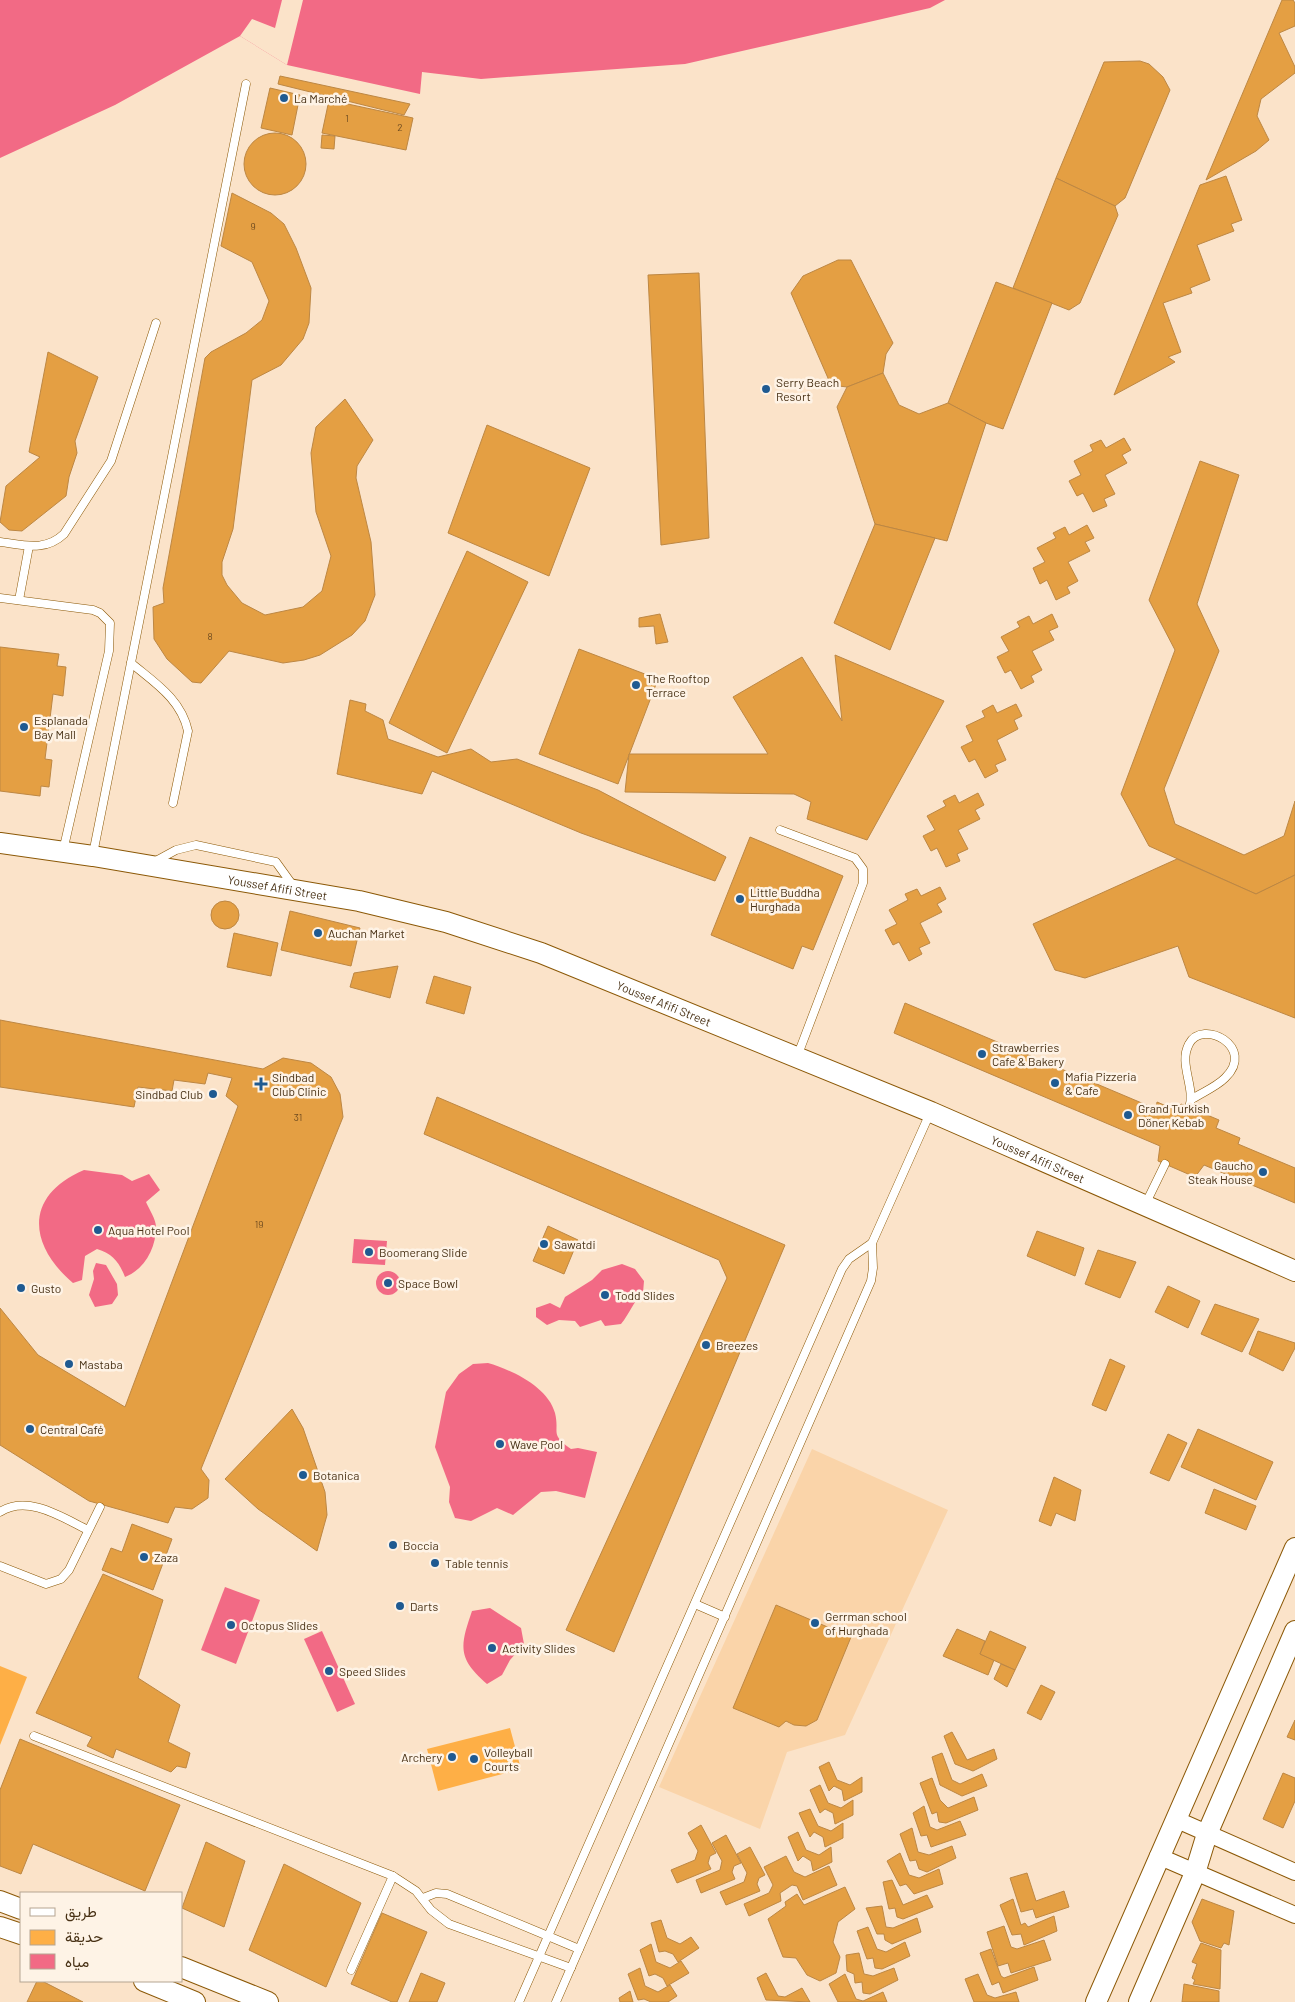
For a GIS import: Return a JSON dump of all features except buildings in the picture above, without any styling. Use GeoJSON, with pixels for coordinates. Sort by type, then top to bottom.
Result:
{"type":"FeatureCollection","features":[{"type":"Feature","properties":{"kind":"street","name":"Youssef Afifi Street"},"geometry":{"type":"LineString","coordinates":[[0,843],[63,851],[359,901],[446,922],[532,950],[931,1112],[1295,1271]]}},
{"type":"Feature","properties":{"kind":"street"},"geometry":{"type":"LineString","coordinates":[[1096,2002],[1158,1856],[1295,1548]]}},
{"type":"Feature","properties":{"kind":"street"},"geometry":{"type":"LineString","coordinates":[[1138,2002],[1195,1873],[1207,1834],[1295,1631]]}},
{"type":"Feature","properties":{"kind":"street"},"geometry":{"type":"LineString","coordinates":[[1175,1819],[1295,1872]]}},
{"type":"Feature","properties":{"kind":"street"},"geometry":{"type":"LineString","coordinates":[[1158,1856],[1295,1915]]}},
{"type":"Feature","properties":{"kind":"street"},"geometry":{"type":"LineString","coordinates":[[0,1901],[20,1908]]}},
{"type":"Feature","properties":{"kind":"street"},"geometry":{"type":"LineString","coordinates":[[0,1927],[20,1934]]}},
{"type":"Feature","properties":{"kind":"street"},"geometry":{"type":"LineString","coordinates":[[182,1967],[268,2002]]}},
{"type":"Feature","properties":{"kind":"street"},"geometry":{"type":"LineString","coordinates":[[146,1982],[172,1997],[195,2002]]}},
{"type":"Feature","properties":{"kind":"lane"},"geometry":{"type":"LineString","coordinates":[[93,856],[246,84]]}},
{"type":"Feature","properties":{"kind":"lane"},"geometry":{"type":"LineString","coordinates":[[0,542],[29,546],[48,545],[64,534],[111,461],[156,323]]}},
{"type":"Feature","properties":{"kind":"lane"},"geometry":{"type":"LineString","coordinates":[[19,600],[29,546]]}},
{"type":"Feature","properties":{"kind":"lane"},"geometry":{"type":"LineString","coordinates":[[0,598],[93,610],[100,613],[110,623],[109,651],[63,851]]}},
{"type":"Feature","properties":{"kind":"lane"},"geometry":{"type":"LineString","coordinates":[[131,663],[176,701],[186,724],[188,731],[173,803]]}},
{"type":"Feature","properties":{"kind":"lane"},"geometry":{"type":"LineString","coordinates":[[780,830],[855,858],[863,869],[863,883],[797,1057]]}},
{"type":"Feature","properties":{"kind":"lane"},"geometry":{"type":"LineString","coordinates":[[148,865],[176,850],[196,845],[276,862],[297,890]]}},
{"type":"Feature","properties":{"kind":"lane"},"geometry":{"type":"LineString","coordinates":[[1189,1108],[1192,1099],[1186,1068],[1186,1052],[1190,1041],[1199,1036],[1212,1034],[1223,1037],[1232,1047],[1236,1058],[1232,1069],[1225,1079],[1192,1099]]}},
{"type":"Feature","properties":{"kind":"lane"},"geometry":{"type":"LineString","coordinates":[[556,2002],[871,1281],[873,1268],[872,1242],[931,1112]]}},
{"type":"Feature","properties":{"kind":"lane"},"geometry":{"type":"LineString","coordinates":[[1145,1204],[1165,1164]]}},
{"type":"Feature","properties":{"kind":"lane"},"geometry":{"type":"LineString","coordinates":[[519,2002],[549,1938],[842,1270],[849,1259],[872,1242]]}},
{"type":"Feature","properties":{"kind":"lane"},"geometry":{"type":"LineString","coordinates":[[0,1512],[22,1506],[40,1507],[88,1530]]}},
{"type":"Feature","properties":{"kind":"lane"},"geometry":{"type":"LineString","coordinates":[[0,1566],[46,1584],[61,1579],[69,1570],[100,1507]]}},
{"type":"Feature","properties":{"kind":"lane"},"geometry":{"type":"LineString","coordinates":[[695,1604],[725,1617]]}},
{"type":"Feature","properties":{"kind":"lane"},"geometry":{"type":"LineString","coordinates":[[34,1736],[392,1876],[416,1891],[431,1910],[450,1924],[571,1968]]}},
{"type":"Feature","properties":{"kind":"lane"},"geometry":{"type":"LineString","coordinates":[[351,1970],[392,1876]]}},
{"type":"Feature","properties":{"kind":"lane"},"geometry":{"type":"LineString","coordinates":[[423,1898],[436,1894],[447,1894],[579,1950]]}},
{"type":"Feature","properties":{"kind":"shaded area","name":"Gerrman school of Hurghada"},"geometry":{"type":"Polygon","coordinates":[[[812,1449],[948,1510],[845,1735],[787,1752],[760,1829],[659,1787],[812,1449]]]}},
{"type":"Feature","properties":{"kind":"green space"},"geometry":{"type":"Polygon","coordinates":[[[0,1666],[27,1677],[0,1745],[0,1666]]]}},
{"type":"Feature","properties":{"kind":"green space","name":"Volleyball Courts"},"geometry":{"type":"Polygon","coordinates":[[[510,1728],[521,1769],[438,1791],[427,1749],[510,1728]]]}},
{"type":"Feature","properties":{"kind":"water"},"geometry":{"type":"Polygon","coordinates":[[[0,0],[945,0],[930,8],[685,64],[481,79],[422,72],[420,94],[287,65],[240,36],[115,105],[0,158],[0,0]]]}},
{"type":"Feature","properties":{"kind":"water","name":"Aqua Hotel Pool"},"geometry":{"type":"Polygon","coordinates":[[[84,1170],[122,1175],[132,1181],[149,1174],[160,1190],[146,1202],[156,1224],[154,1243],[144,1263],[125,1277],[115,1259],[97,1249],[85,1256],[82,1280],[73,1283],[58,1268],[47,1252],[41,1237],[39,1221],[42,1206],[51,1193],[65,1180],[84,1170]]]}},
{"type":"Feature","properties":{"kind":"water","name":"Boomerang Slide"},"geometry":{"type":"Polygon","coordinates":[[[354,1239],[387,1241],[385,1265],[352,1263],[354,1239]]]}},
{"type":"Feature","properties":{"kind":"water"},"geometry":{"type":"Polygon","coordinates":[[[96,1263],[106,1265],[117,1284],[118,1295],[112,1304],[95,1307],[89,1295],[96,1263]]]}},
{"type":"Feature","properties":{"kind":"water","name":"Todd Slides"},"geometry":{"type":"Polygon","coordinates":[[[622,1264],[635,1269],[644,1281],[643,1293],[621,1324],[605,1326],[601,1320],[580,1327],[575,1321],[559,1320],[547,1325],[536,1317],[536,1308],[550,1303],[560,1308],[565,1297],[592,1280],[602,1270],[622,1264]]]}},
{"type":"Feature","properties":{"kind":"water","name":"Space Bowl"},"geometry":{"type":"Polygon","coordinates":[[[388,1271],[396,1275],[400,1283],[396,1291],[388,1295],[380,1291],[376,1283],[380,1275],[388,1271]]]}},
{"type":"Feature","properties":{"kind":"water","name":"Wave Pool"},"geometry":{"type":"Polygon","coordinates":[[[488,1363],[518,1375],[545,1395],[555,1413],[557,1433],[564,1444],[571,1449],[578,1448],[597,1452],[585,1498],[556,1491],[541,1492],[513,1515],[497,1508],[471,1521],[455,1518],[449,1502],[450,1487],[435,1447],[446,1392],[459,1374],[473,1364],[488,1363]]]}},
{"type":"Feature","properties":{"kind":"water","name":"Octopus Slides"},"geometry":{"type":"Polygon","coordinates":[[[225,1587],[260,1600],[236,1664],[201,1650],[225,1587]]]}},
{"type":"Feature","properties":{"kind":"water","name":"Activity Slides"},"geometry":{"type":"Polygon","coordinates":[[[490,1608],[521,1628],[524,1644],[510,1660],[502,1675],[487,1684],[470,1667],[464,1651],[464,1643],[472,1611],[490,1608]]]}},
{"type":"Feature","properties":{"kind":"water","name":"Speed Slides"},"geometry":{"type":"Polygon","coordinates":[[[322,1631],[355,1704],[337,1712],[304,1639],[322,1631]]]}},
{"type":"Feature","properties":{"kind":"pier"},"geometry":{"type":"Polygon","coordinates":[[[282,0],[303,0],[287,65],[240,36],[252,19],[275,28],[282,0]]]}},
{"type":"Feature","properties":{"kind":"place","name":"La Marché"},"geometry":{"type":"Point","coordinates":[284,98]}},
{"type":"Feature","properties":{"kind":"place","name":"Serry Beach Resort"},"geometry":{"type":"Point","coordinates":[766,389]}},
{"type":"Feature","properties":{"kind":"place","name":"The Rooftop Terrace"},"geometry":{"type":"Point","coordinates":[636,685]}},
{"type":"Feature","properties":{"kind":"place","name":"Esplanada Bay Mall"},"geometry":{"type":"Point","coordinates":[24,727]}},
{"type":"Feature","properties":{"kind":"place","name":"Little Buddha Hurghada"},"geometry":{"type":"Point","coordinates":[740,899]}},
{"type":"Feature","properties":{"kind":"place","name":"Auchan Market"},"geometry":{"type":"Point","coordinates":[318,933]}},
{"type":"Feature","properties":{"kind":"place","name":"Strawberries Cafe & Bakery"},"geometry":{"type":"Point","coordinates":[982,1054]}},
{"type":"Feature","properties":{"kind":"place","name":"Mafia Pizzeria & Cafe"},"geometry":{"type":"Point","coordinates":[1055,1083]}},
{"type":"Feature","properties":{"kind":"place","name":"Sindbad Club Clinic"},"geometry":{"type":"Point","coordinates":[261,1084]}},
{"type":"Feature","properties":{"kind":"place","name":"Sindbad Club"},"geometry":{"type":"Point","coordinates":[213,1094]}},
{"type":"Feature","properties":{"kind":"place","name":"Grand Turkish Döner Kebab"},"geometry":{"type":"Point","coordinates":[1128,1115]}},
{"type":"Feature","properties":{"kind":"place","name":"Gaucho Steak House"},"geometry":{"type":"Point","coordinates":[1263,1172]}},
{"type":"Feature","properties":{"kind":"place","name":"Aqua Hotel Pool"},"geometry":{"type":"Point","coordinates":[98,1230]}},
{"type":"Feature","properties":{"kind":"place","name":"Sawatdi"},"geometry":{"type":"Point","coordinates":[544,1244]}},
{"type":"Feature","properties":{"kind":"place","name":"Boomerang Slide"},"geometry":{"type":"Point","coordinates":[369,1252]}},
{"type":"Feature","properties":{"kind":"place","name":"Space Bowl"},"geometry":{"type":"Point","coordinates":[388,1283]}},
{"type":"Feature","properties":{"kind":"place","name":"Gusto"},"geometry":{"type":"Point","coordinates":[21,1288]}},
{"type":"Feature","properties":{"kind":"place","name":"Todd Slides"},"geometry":{"type":"Point","coordinates":[605,1295]}},
{"type":"Feature","properties":{"kind":"place","name":"Breezes"},"geometry":{"type":"Point","coordinates":[706,1345]}},
{"type":"Feature","properties":{"kind":"place","name":"Mastaba"},"geometry":{"type":"Point","coordinates":[69,1364]}},
{"type":"Feature","properties":{"kind":"place","name":"Central Café"},"geometry":{"type":"Point","coordinates":[30,1429]}},
{"type":"Feature","properties":{"kind":"place","name":"Wave Pool"},"geometry":{"type":"Point","coordinates":[500,1444]}},
{"type":"Feature","properties":{"kind":"place","name":"Botanica"},"geometry":{"type":"Point","coordinates":[303,1475]}},
{"type":"Feature","properties":{"kind":"place","name":"Boccia"},"geometry":{"type":"Point","coordinates":[393,1545]}},
{"type":"Feature","properties":{"kind":"place","name":"Zaza"},"geometry":{"type":"Point","coordinates":[144,1557]}},
{"type":"Feature","properties":{"kind":"place","name":"Table tennis"},"geometry":{"type":"Point","coordinates":[435,1563]}},
{"type":"Feature","properties":{"kind":"place","name":"Darts"},"geometry":{"type":"Point","coordinates":[400,1606]}},
{"type":"Feature","properties":{"kind":"place","name":"Gerrman school of Hurghada"},"geometry":{"type":"Point","coordinates":[815,1623]}},
{"type":"Feature","properties":{"kind":"place","name":"Octopus Slides"},"geometry":{"type":"Point","coordinates":[231,1625]}},
{"type":"Feature","properties":{"kind":"place","name":"Activity Slides"},"geometry":{"type":"Point","coordinates":[492,1648]}},
{"type":"Feature","properties":{"kind":"place","name":"Speed Slides"},"geometry":{"type":"Point","coordinates":[329,1671]}},
{"type":"Feature","properties":{"kind":"place","name":"Archery"},"geometry":{"type":"Point","coordinates":[452,1757]}},
{"type":"Feature","properties":{"kind":"place","name":"Volleyball Courts"},"geometry":{"type":"Point","coordinates":[474,1759]}}]}
